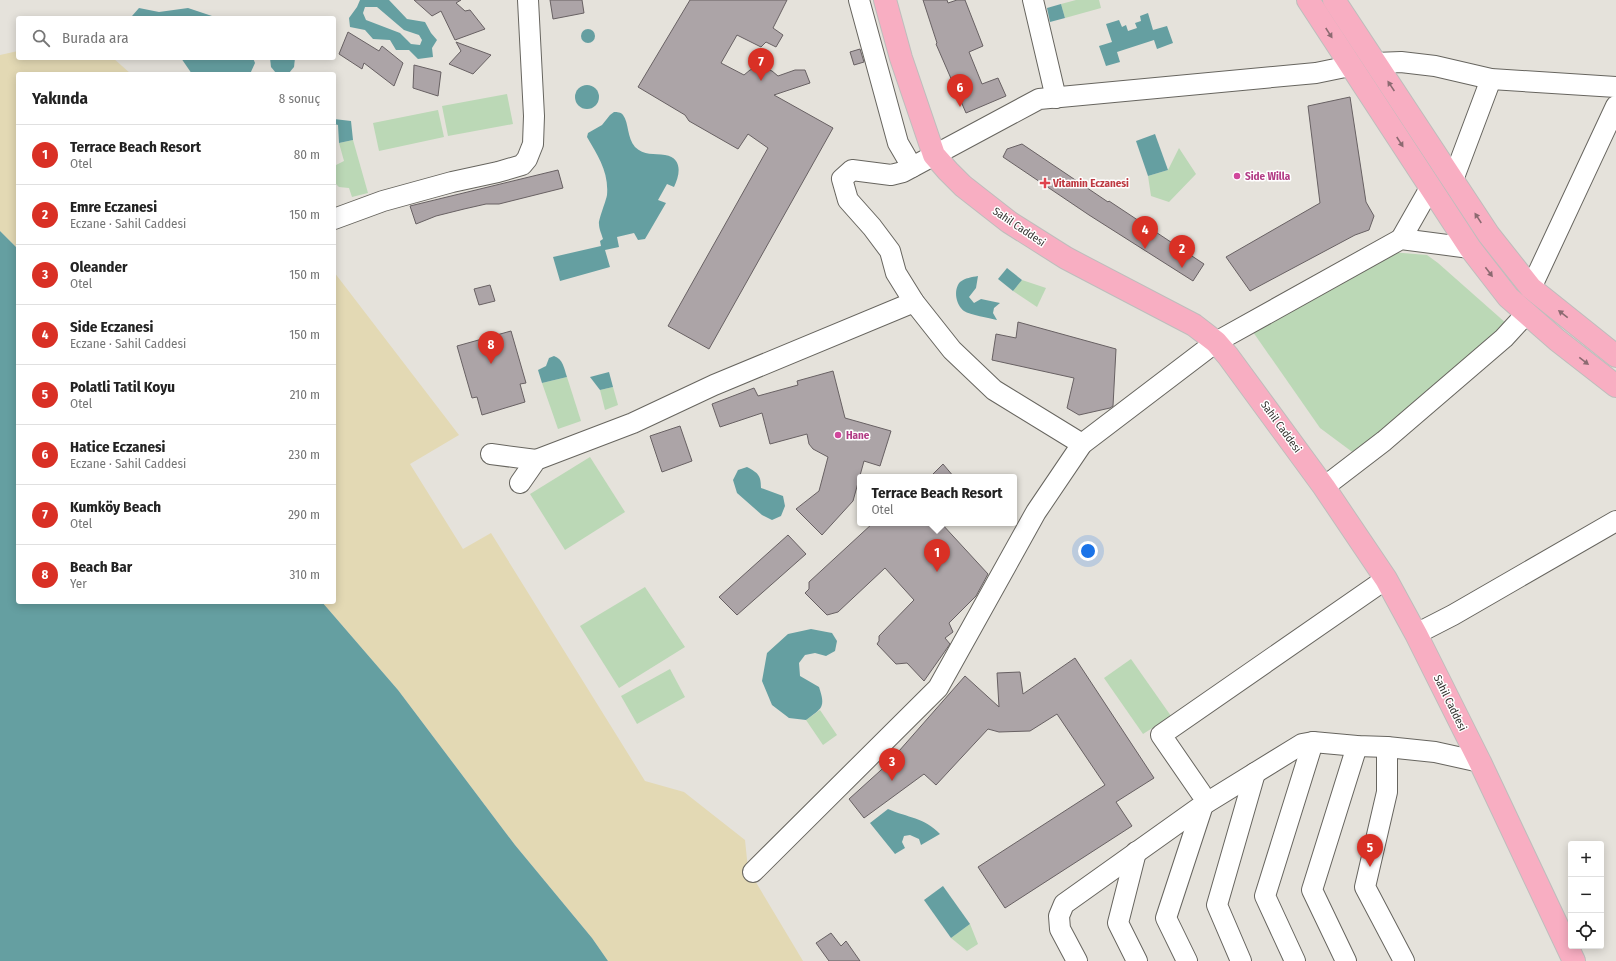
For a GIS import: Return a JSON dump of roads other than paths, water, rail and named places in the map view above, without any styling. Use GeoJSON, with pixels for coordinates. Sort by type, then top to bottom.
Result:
{"type":"FeatureCollection","features":[{"type":"Feature","properties":{"kind":"main road","name":"Sahil Caddesi"},"geometry":{"type":"LineString","coordinates":[[885,0],[901,58],[934,154],[963,186],[1009,222],[1066,258],[1194,324],[1216,342],[1228,356],[1324,487],[1386,578],[1416,634],[1480,762],[1574,961]]}},
{"type":"Feature","properties":{"kind":"main road"},"geometry":{"type":"LineString","coordinates":[[1308,0],[1470,248],[1508,297],[1557,340],[1616,386]]}},
{"type":"Feature","properties":{"kind":"main road"},"geometry":{"type":"LineString","coordinates":[[1334,0],[1489,235],[1531,288],[1616,356]]}},
{"type":"Feature","properties":{"kind":"main road"},"geometry":{"type":"LineString","coordinates":[[1350,66],[1375,63]]}},
{"type":"Feature","properties":{"kind":"street"},"geometry":{"type":"LineString","coordinates":[[336,218],[452,182],[522,166],[527,159],[533,144],[534,116],[528,0]]}},
{"type":"Feature","properties":{"kind":"street"},"geometry":{"type":"LineString","coordinates":[[859,0],[898,143],[912,167]]}},
{"type":"Feature","properties":{"kind":"street"},"geometry":{"type":"LineString","coordinates":[[1033,0],[1056,98]]}},
{"type":"Feature","properties":{"kind":"street"},"geometry":{"type":"LineString","coordinates":[[1375,63],[1401,62],[1435,66],[1491,79],[1616,87]]}},
{"type":"Feature","properties":{"kind":"street"},"geometry":{"type":"LineString","coordinates":[[1082,444],[994,390],[952,350],[914,302],[896,273],[890,251],[872,227],[848,200],[842,180],[852,170],[891,175],[912,167],[1039,99],[1316,73],[1350,66]]}},
{"type":"Feature","properties":{"kind":"street"},"geometry":{"type":"LineString","coordinates":[[1453,180],[1491,79]]}},
{"type":"Feature","properties":{"kind":"street"},"geometry":{"type":"LineString","coordinates":[[1531,288],[1616,106]]}},
{"type":"Feature","properties":{"kind":"street"},"geometry":{"type":"LineString","coordinates":[[753,872],[938,688],[1036,512],[1082,444],[1216,342],[1401,239],[1430,188]]}},
{"type":"Feature","properties":{"kind":"street"},"geometry":{"type":"LineString","coordinates":[[1401,239],[1470,248]]}},
{"type":"Feature","properties":{"kind":"street"},"geometry":{"type":"LineString","coordinates":[[492,454],[536,460],[633,423],[714,385],[914,302]]}},
{"type":"Feature","properties":{"kind":"street"},"geometry":{"type":"LineString","coordinates":[[1324,487],[1384,441],[1504,338],[1526,313]]}},
{"type":"Feature","properties":{"kind":"street"},"geometry":{"type":"LineString","coordinates":[[520,483],[536,460]]}},
{"type":"Feature","properties":{"kind":"street"},"geometry":{"type":"LineString","coordinates":[[1416,634],[1454,615],[1616,521]]}},
{"type":"Feature","properties":{"kind":"street"},"geometry":{"type":"LineString","coordinates":[[1202,799],[1160,735],[1386,578]]}},
{"type":"Feature","properties":{"kind":"street"},"geometry":{"type":"LineString","coordinates":[[1077,961],[1060,929],[1059,916],[1064,904],[1136,852],[1202,799],[1255,773],[1302,744],[1313,742],[1387,747],[1435,752],[1480,762]]}},
{"type":"Feature","properties":{"kind":"street"},"geometry":{"type":"LineString","coordinates":[[1295,961],[1265,896],[1313,742]]}},
{"type":"Feature","properties":{"kind":"street"},"geometry":{"type":"LineString","coordinates":[[1346,961],[1312,890],[1357,746]]}},
{"type":"Feature","properties":{"kind":"street"},"geometry":{"type":"LineString","coordinates":[[1387,747],[1387,792],[1364,887],[1404,961]]}},
{"type":"Feature","properties":{"kind":"street"},"geometry":{"type":"LineString","coordinates":[[1241,961],[1217,905],[1255,773]]}},
{"type":"Feature","properties":{"kind":"street"},"geometry":{"type":"LineString","coordinates":[[1187,961],[1166,918],[1202,799]]}},
{"type":"Feature","properties":{"kind":"street"},"geometry":{"type":"LineString","coordinates":[[1136,852],[1118,924],[1137,961]]}},
{"type":"Feature","properties":{"kind":"water"},"geometry":{"type":"Polygon","coordinates":[[[360,0],[389,0],[407,19],[425,22],[437,40],[432,48],[433,57],[418,59],[409,50],[396,50],[390,40],[373,39],[365,30],[350,27],[349,18],[360,0]],[[365,7],[363,13],[366,20],[400,33],[411,44],[420,45],[422,40],[419,35],[404,30],[377,7],[365,7]]]}},
{"type":"Feature","properties":{"kind":"water"},"geometry":{"type":"Polygon","coordinates":[[[1061,4],[1065,18],[1050,22],[1047,8],[1061,4]]]}},
{"type":"Feature","properties":{"kind":"water"},"geometry":{"type":"Polygon","coordinates":[[[139,8],[159,12],[188,8],[212,16],[132,16],[139,8]]]}},
{"type":"Feature","properties":{"kind":"water"},"geometry":{"type":"Polygon","coordinates":[[[1148,13],[1153,30],[1167,26],[1173,43],[1157,49],[1154,40],[1117,52],[1120,62],[1106,66],[1099,46],[1112,42],[1106,24],[1119,20],[1122,27],[1126,25],[1128,31],[1137,28],[1135,23],[1141,21],[1140,16],[1148,13]]]}},
{"type":"Feature","properties":{"kind":"water"},"geometry":{"type":"Polygon","coordinates":[[[585,29],[591,29],[595,33],[595,39],[591,43],[585,43],[581,39],[581,33],[585,29]]]}},
{"type":"Feature","properties":{"kind":"water"},"geometry":{"type":"Polygon","coordinates":[[[182,60],[254,60],[255,63],[251,72],[191,72],[182,60]]]}},
{"type":"Feature","properties":{"kind":"water"},"geometry":{"type":"Polygon","coordinates":[[[270,60],[295,60],[294,67],[290,72],[275,72],[271,67],[270,60]]]}},
{"type":"Feature","properties":{"kind":"water"},"geometry":{"type":"Polygon","coordinates":[[[587,85],[592,86],[598,92],[598,102],[592,108],[587,109],[582,108],[576,102],[575,97],[576,92],[582,86],[587,85]]]}},
{"type":"Feature","properties":{"kind":"water"},"geometry":{"type":"Polygon","coordinates":[[[614,112],[620,113],[625,118],[632,143],[638,150],[646,153],[665,155],[675,160],[679,172],[678,177],[674,187],[667,184],[658,200],[666,203],[645,239],[638,240],[634,233],[617,237],[619,247],[605,250],[610,267],[560,281],[553,257],[601,246],[600,241],[603,239],[599,228],[599,222],[607,195],[606,179],[602,164],[587,137],[588,133],[602,125],[614,112]]]}},
{"type":"Feature","properties":{"kind":"water"},"geometry":{"type":"Polygon","coordinates":[[[336,119],[351,121],[353,140],[339,143],[338,125],[336,124],[336,119]]]}},
{"type":"Feature","properties":{"kind":"water"},"geometry":{"type":"Polygon","coordinates":[[[1155,134],[1168,170],[1148,176],[1136,141],[1155,134]]]}},
{"type":"Feature","properties":{"kind":"water"},"geometry":{"type":"Polygon","coordinates":[[[0,231],[16,247],[16,604],[324,604],[398,690],[515,845],[592,938],[608,961],[0,961],[0,231]]]}},
{"type":"Feature","properties":{"kind":"water"},"geometry":{"type":"Polygon","coordinates":[[[1007,268],[1022,280],[1013,291],[998,279],[1007,268]]]}},
{"type":"Feature","properties":{"kind":"water"},"geometry":{"type":"Polygon","coordinates":[[[978,276],[976,288],[969,297],[974,303],[981,299],[1000,303],[994,308],[993,313],[997,320],[964,311],[957,301],[956,293],[960,282],[978,276]]]}},
{"type":"Feature","properties":{"kind":"water"},"geometry":{"type":"Polygon","coordinates":[[[554,356],[561,362],[567,377],[542,383],[538,370],[546,366],[549,358],[554,356]]]}},
{"type":"Feature","properties":{"kind":"water"},"geometry":{"type":"Polygon","coordinates":[[[609,372],[613,387],[600,390],[590,377],[609,372]]]}},
{"type":"Feature","properties":{"kind":"water"},"geometry":{"type":"Polygon","coordinates":[[[747,467],[758,475],[761,488],[783,496],[785,506],[781,516],[772,520],[762,515],[737,493],[733,480],[738,470],[747,467]]]}},
{"type":"Feature","properties":{"kind":"water"},"geometry":{"type":"Polygon","coordinates":[[[811,629],[832,633],[837,641],[835,651],[826,656],[815,653],[805,655],[799,663],[800,676],[819,687],[822,704],[816,713],[806,720],[789,718],[772,705],[762,681],[767,653],[788,634],[811,629]]]}},
{"type":"Feature","properties":{"kind":"water"},"geometry":{"type":"Polygon","coordinates":[[[888,809],[916,818],[934,828],[940,834],[921,845],[919,839],[910,835],[904,836],[902,842],[905,848],[895,854],[870,823],[888,809]]]}},
{"type":"Feature","properties":{"kind":"water"},"geometry":{"type":"Polygon","coordinates":[[[943,886],[970,924],[951,938],[924,900],[943,886]]]}},
{"type":"Feature","properties":{"kind":"place","name":"Kumköy Beach"},"geometry":{"type":"Point","coordinates":[761,81]}},
{"type":"Feature","properties":{"kind":"place","name":"Hatice Eczanesi"},"geometry":{"type":"Point","coordinates":[960,107]}},
{"type":"Feature","properties":{"kind":"place","name":"Side Willa"},"geometry":{"type":"Point","coordinates":[1237,176]}},
{"type":"Feature","properties":{"kind":"place","name":"Vitamin Eczanesi"},"geometry":{"type":"Point","coordinates":[1045,183]}},
{"type":"Feature","properties":{"kind":"place","name":"Side Eczanesi"},"geometry":{"type":"Point","coordinates":[1145,249]}},
{"type":"Feature","properties":{"kind":"place","name":"Emre Eczanesi"},"geometry":{"type":"Point","coordinates":[1182,268]}},
{"type":"Feature","properties":{"kind":"place","name":"Beach Bar"},"geometry":{"type":"Point","coordinates":[491,364]}},
{"type":"Feature","properties":{"kind":"place","name":"Hane"},"geometry":{"type":"Point","coordinates":[838,435]}},
{"type":"Feature","properties":{"kind":"place","name":"Terrace Beach Resort"},"geometry":{"type":"Point","coordinates":[937,572]}},
{"type":"Feature","properties":{"kind":"place","name":"Oleander"},"geometry":{"type":"Point","coordinates":[892,781]}},
{"type":"Feature","properties":{"kind":"place","name":"Polatli Tatil Koyu"},"geometry":{"type":"Point","coordinates":[1370,867]}}]}
